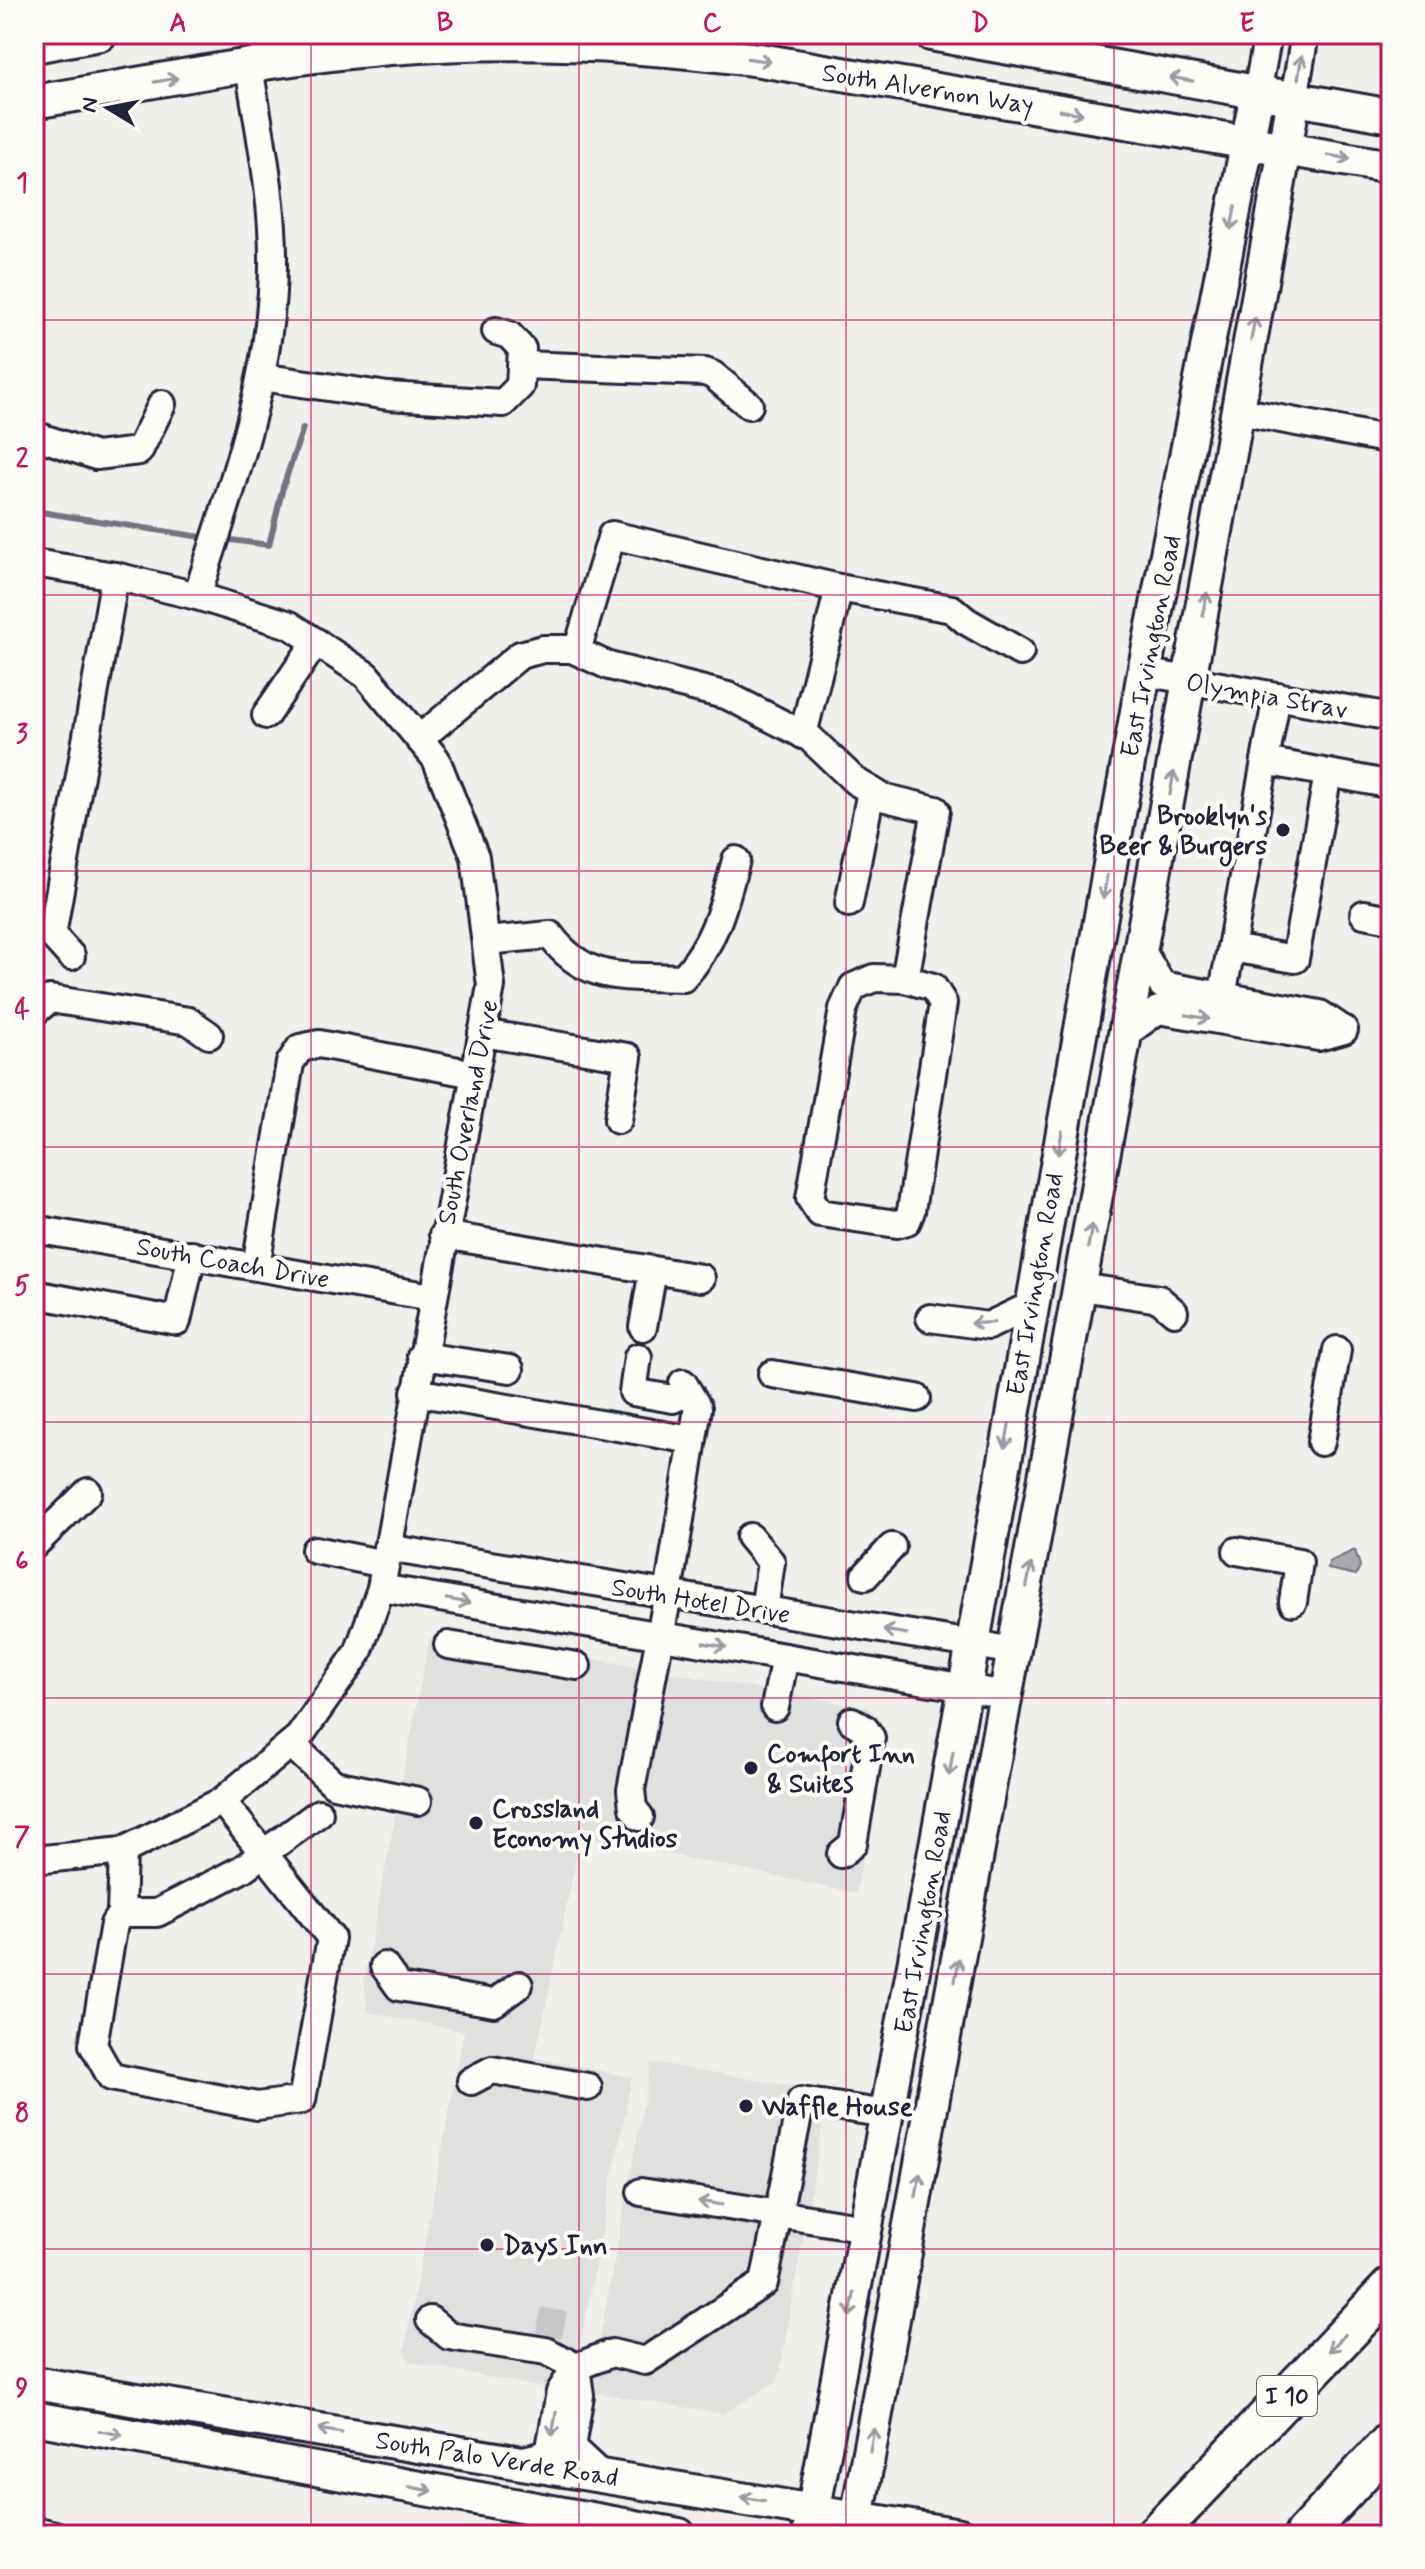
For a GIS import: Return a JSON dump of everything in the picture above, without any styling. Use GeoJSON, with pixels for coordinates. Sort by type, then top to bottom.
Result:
{"type":"FeatureCollection","features":[{"type":"Feature","properties":{"kind":"highway","name":"I 10"},"geometry":{"type":"LineString","coordinates":[[1155,2535],[1391,2287]]}},
{"type":"Feature","properties":{"kind":"highway"},"geometry":{"type":"LineString","coordinates":[[1305,2534],[1391,2444]]}},
{"type":"Feature","properties":{"kind":"main road"},"geometry":{"type":"LineString","coordinates":[[34,46],[100,34]]}},
{"type":"Feature","properties":{"kind":"main road","name":"South Alvernon Way"},"geometry":{"type":"LineString","coordinates":[[931,34],[1391,116]]}},
{"type":"Feature","properties":{"kind":"main road","name":"South Alvernon Way"},"geometry":{"type":"LineString","coordinates":[[34,102],[249,66],[387,48],[514,42],[686,51],[1286,147],[1391,167]]}},
{"type":"Feature","properties":{"kind":"main road","name":"East Irvington Road"},"geometry":{"type":"LineString","coordinates":[[811,2522],[965,1688],[1144,672],[1257,93]]}},
{"type":"Feature","properties":{"kind":"main road","name":"East Irvington Road"},"geometry":{"type":"LineString","coordinates":[[856,2526],[1294,99]]}},
{"type":"Feature","properties":{"kind":"main road","name":"South Palo Verde Road"},"geometry":{"type":"LineString","coordinates":[[34,2383],[600,2474],[811,2522],[960,2535]]}},
{"type":"Feature","properties":{"kind":"main road"},"geometry":{"type":"LineString","coordinates":[[34,2399],[68,2405],[141,2400]]}},
{"type":"Feature","properties":{"kind":"main road","name":"South Palo Verde Road"},"geometry":{"type":"LineString","coordinates":[[34,2418],[679,2535]]}},
{"type":"Feature","properties":{"kind":"street","name":"East Irvington Road"},"geometry":{"type":"LineString","coordinates":[[1257,93],[1268,34]]}},
{"type":"Feature","properties":{"kind":"street","name":"East Irvington Road"},"geometry":{"type":"LineString","coordinates":[[1294,99],[1305,34]]}},
{"type":"Feature","properties":{"kind":"street"},"geometry":{"type":"LineString","coordinates":[[197,596],[261,377],[272,292],[271,216],[249,66]]}},
{"type":"Feature","properties":{"kind":"street"},"geometry":{"type":"LineString","coordinates":[[261,377],[388,396],[503,403],[520,386],[522,349],[509,335],[496,331]]}},
{"type":"Feature","properties":{"kind":"street"},"geometry":{"type":"LineString","coordinates":[[522,365],[705,372],[713,375],[749,405]]}},
{"type":"Feature","properties":{"kind":"street"},"geometry":{"type":"LineString","coordinates":[[34,435],[96,456],[139,451],[162,404]]}},
{"type":"Feature","properties":{"kind":"street"},"geometry":{"type":"LineString","coordinates":[[1239,411],[1391,440]]}},
{"type":"Feature","properties":{"kind":"street"},"geometry":{"type":"LineString","coordinates":[[577,651],[612,535],[839,588],[952,609],[966,621],[1020,652]]}},
{"type":"Feature","properties":{"kind":"street","name":"South Overland Drive"},"geometry":{"type":"LineString","coordinates":[[34,563],[115,576],[197,596],[290,625],[366,675],[436,759],[475,857],[491,986],[443,1235],[385,1567],[358,1653],[291,1744],[222,1801],[123,1851]]}},
{"type":"Feature","properties":{"kind":"street"},"geometry":{"type":"LineString","coordinates":[[71,956],[52,935],[115,576]]}},
{"type":"Feature","properties":{"kind":"street"},"geometry":{"type":"LineString","coordinates":[[803,735],[839,588]]}},
{"type":"Feature","properties":{"kind":"street"},"geometry":{"type":"LineString","coordinates":[[266,715],[316,642]]}},
{"type":"Feature","properties":{"kind":"street"},"geometry":{"type":"LineString","coordinates":[[419,739],[520,655],[543,649],[577,651],[609,666],[728,696],[803,735],[871,791],[882,797],[936,810],[905,979]]}},
{"type":"Feature","properties":{"kind":"street","name":"Olympia Strav"},"geometry":{"type":"LineString","coordinates":[[1144,672],[1391,717]]}},
{"type":"Feature","properties":{"kind":"street"},"geometry":{"type":"LineString","coordinates":[[1222,996],[1277,696]]}},
{"type":"Feature","properties":{"kind":"street"},"geometry":{"type":"LineString","coordinates":[[1265,761],[1328,773],[1390,779]]}},
{"type":"Feature","properties":{"kind":"street"},"geometry":{"type":"LineString","coordinates":[[1231,948],[1295,959],[1328,773]]}},
{"type":"Feature","properties":{"kind":"street"},"geometry":{"type":"LineString","coordinates":[[849,903],[871,791]]}},
{"type":"Feature","properties":{"kind":"street"},"geometry":{"type":"LineString","coordinates":[[486,941],[550,935],[566,957],[598,974],[683,978],[703,956],[716,932],[736,860]]}},
{"type":"Feature","properties":{"kind":"street"},"geometry":{"type":"LineString","coordinates":[[1364,914],[1391,919]]}},
{"type":"Feature","properties":{"kind":"street"},"geometry":{"type":"LineString","coordinates":[[1128,1032],[1158,1010],[1318,1037],[1344,1030],[1320,1014],[1162,985],[1142,951]]}},
{"type":"Feature","properties":{"kind":"street"},"geometry":{"type":"LineString","coordinates":[[874,978],[905,979],[933,987],[943,1003],[911,1211],[907,1221],[897,1224],[820,1213],[810,1198],[843,1009],[853,987],[874,978]]}},
{"type":"Feature","properties":{"kind":"street"},"geometry":{"type":"LineString","coordinates":[[34,1012],[50,999],[189,1021],[209,1035]]}},
{"type":"Feature","properties":{"kind":"street"},"geometry":{"type":"LineString","coordinates":[[482,1033],[628,1057],[618,1120]]}},
{"type":"Feature","properties":{"kind":"street"},"geometry":{"type":"LineString","coordinates":[[256,1266],[290,1063],[300,1048],[319,1044],[474,1074]]}},
{"type":"Feature","properties":{"kind":"street","name":"South Coach Drive"},"geometry":{"type":"LineString","coordinates":[[34,1229],[432,1297]]}},
{"type":"Feature","properties":{"kind":"street"},"geometry":{"type":"LineString","coordinates":[[443,1235],[701,1278]]}},
{"type":"Feature","properties":{"kind":"street"},"geometry":{"type":"LineString","coordinates":[[34,1294],[177,1321],[192,1255]]}},
{"type":"Feature","properties":{"kind":"street"},"geometry":{"type":"LineString","coordinates":[[643,1327],[653,1270]]}},
{"type":"Feature","properties":{"kind":"street"},"geometry":{"type":"LineString","coordinates":[[1081,1287],[1159,1299],[1174,1312]]}},
{"type":"Feature","properties":{"kind":"street"},"geometry":{"type":"LineString","coordinates":[[930,1318],[988,1326],[1030,1306]]}},
{"type":"Feature","properties":{"kind":"street"},"geometry":{"type":"LineString","coordinates":[[1321,1442],[1337,1350]]}},
{"type":"Feature","properties":{"kind":"street"},"geometry":{"type":"LineString","coordinates":[[421,1356],[510,1369]]}},
{"type":"Feature","properties":{"kind":"street"},"geometry":{"type":"LineString","coordinates":[[638,1357],[633,1392],[673,1399],[685,1387],[698,1408],[668,1594],[631,1790],[633,1808],[640,1817]]}},
{"type":"Feature","properties":{"kind":"street"},"geometry":{"type":"LineString","coordinates":[[772,1374],[917,1398]]}},
{"type":"Feature","properties":{"kind":"street"},"geometry":{"type":"LineString","coordinates":[[415,1392],[692,1440]]}},
{"type":"Feature","properties":{"kind":"street"},"geometry":{"type":"LineString","coordinates":[[34,1545],[88,1492]]}},
{"type":"Feature","properties":{"kind":"street"},"geometry":{"type":"LineString","coordinates":[[750,1537],[771,1562],[764,1610]]}},
{"type":"Feature","properties":{"kind":"street"},"geometry":{"type":"LineString","coordinates":[[865,1576],[892,1547]]}},
{"type":"Feature","properties":{"kind":"street"},"geometry":{"type":"LineString","coordinates":[[315,1550],[385,1567],[412,1565],[515,1583],[574,1579]]}},
{"type":"Feature","properties":{"kind":"street"},"geometry":{"type":"LineString","coordinates":[[1237,1551],[1299,1562],[1293,1602]]}},
{"type":"Feature","properties":{"kind":"street","name":"South Hotel Drive"},"geometry":{"type":"LineString","coordinates":[[385,1567],[574,1579],[1015,1651]]}},
{"type":"Feature","properties":{"kind":"street","name":"South Hotel Drive"},"geometry":{"type":"LineString","coordinates":[[385,1567],[659,1636],[1007,1695]]}},
{"type":"Feature","properties":{"kind":"street"},"geometry":{"type":"LineString","coordinates":[[448,1645],[577,1666]]}},
{"type":"Feature","properties":{"kind":"street"},"geometry":{"type":"LineString","coordinates":[[775,1707],[785,1657]]}},
{"type":"Feature","properties":{"kind":"street"},"geometry":{"type":"LineString","coordinates":[[841,1854],[853,1844],[871,1738],[865,1729],[852,1721]]}},
{"type":"Feature","properties":{"kind":"street"},"geometry":{"type":"LineString","coordinates":[[291,1744],[334,1784],[418,1801]]}},
{"type":"Feature","properties":{"kind":"street"},"geometry":{"type":"LineString","coordinates":[[34,1860],[123,1851],[121,1913],[114,1924],[93,2045],[111,2077],[257,2106],[302,2100],[331,1938],[222,1801]]}},
{"type":"Feature","properties":{"kind":"street"},"geometry":{"type":"LineString","coordinates":[[121,1913],[157,1913],[265,1853],[319,1813]]}},
{"type":"Feature","properties":{"kind":"street"},"geometry":{"type":"LineString","coordinates":[[384,1966],[399,1987],[494,2003],[519,1985]]}},
{"type":"Feature","properties":{"kind":"street"},"geometry":{"type":"LineString","coordinates":[[471,2081],[492,2070],[588,2087]]}},
{"type":"Feature","properties":{"kind":"street"},"geometry":{"type":"LineString","coordinates":[[519,2461],[549,2454],[560,2392],[576,2367],[612,2353],[645,2361],[764,2283],[801,2101],[887,2114]]}},
{"type":"Feature","properties":{"kind":"street"},"geometry":{"type":"LineString","coordinates":[[641,2192],[866,2228]]}},
{"type":"Feature","properties":{"kind":"street"},"geometry":{"type":"LineString","coordinates":[[430,2320],[449,2336],[548,2343],[576,2367],[580,2395],[571,2447],[600,2474]]}},
{"type":"Feature","properties":{"kind":"street"},"geometry":{"type":"LineString","coordinates":[[34,2530],[55,2535]]}},
{"type":"Feature","properties":{"kind":"shaded area"},"geometry":{"type":"Polygon","coordinates":[[[1355,1550],[1360,1566],[1356,1575],[1328,1569],[1329,1562],[1355,1550]]]}},
{"type":"Feature","properties":{"kind":"shaded area"},"geometry":{"type":"Polygon","coordinates":[[[440,1631],[867,1708],[879,1717],[887,1734],[856,1893],[581,1836],[535,2058],[632,2077],[571,2393],[410,2362],[404,2352],[464,2031],[368,2012],[364,1979],[429,1640],[440,1631]]]}},
{"type":"Feature","properties":{"kind":"shaded area"},"geometry":{"type":"Polygon","coordinates":[[[651,2062],[828,2092],[778,2381],[723,2414],[590,2392],[651,2062]]]}},
{"type":"Feature","properties":{"kind":"waterway"},"geometry":{"type":"LineString","coordinates":[[223,539],[269,545],[283,487],[303,428]]}},
{"type":"Feature","properties":{"kind":"waterway"},"geometry":{"type":"LineString","coordinates":[[34,511],[208,538]]}},
{"type":"Feature","properties":{"kind":"tunnel"},"geometry":{"type":"LineString","coordinates":[[549,2335],[555,2306]]}},
{"type":"Feature","properties":{"kind":"place","name":"Brooklyn's Beer & Burgers"},"geometry":{"type":"Point","coordinates":[1283,830]}},
{"type":"Feature","properties":{"kind":"place","name":"Comfort Inn & Suites"},"geometry":{"type":"Point","coordinates":[751,1768]}},
{"type":"Feature","properties":{"kind":"place","name":"Crossland Economy Studios"},"geometry":{"type":"Point","coordinates":[476,1823]}},
{"type":"Feature","properties":{"kind":"place","name":"Waffle House"},"geometry":{"type":"Point","coordinates":[746,2106]}},
{"type":"Feature","properties":{"kind":"place","name":"Days Inn"},"geometry":{"type":"Point","coordinates":[487,2245]}}]}
